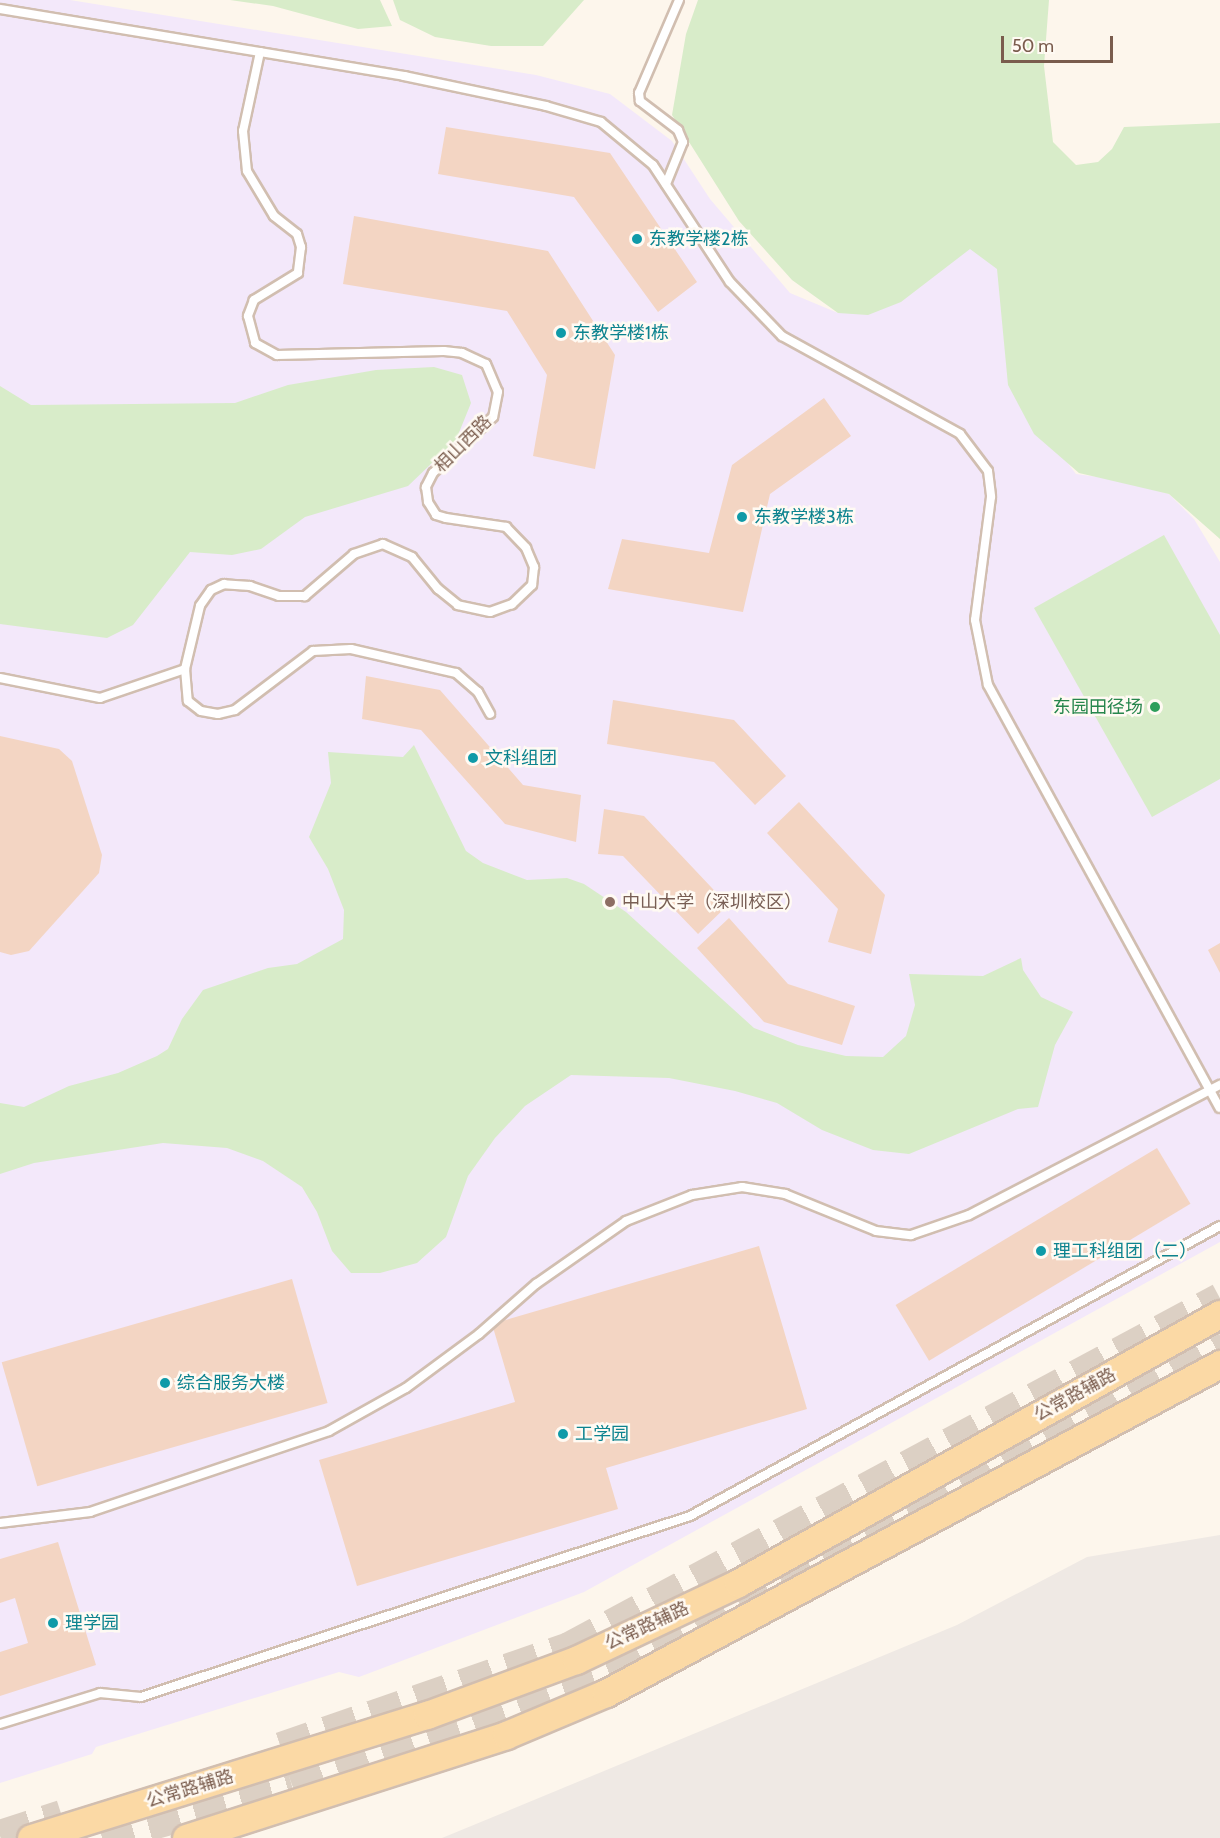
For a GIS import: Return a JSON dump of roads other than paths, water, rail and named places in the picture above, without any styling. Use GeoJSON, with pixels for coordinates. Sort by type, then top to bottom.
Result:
{"type":"FeatureCollection","features":[{"type":"Feature","properties":{"kind":"main road","name":"公常路辅路"},"geometry":{"type":"LineString","coordinates":[[31,1838],[427,1714],[576,1660],[738,1583],[1220,1314]]}},
{"type":"Feature","properties":{"kind":"main road","name":"公常路辅路"},"geometry":{"type":"LineString","coordinates":[[186,1838],[506,1736],[606,1693],[1220,1364]]}},
{"type":"Feature","properties":{"kind":"lane"},"geometry":{"type":"LineString","coordinates":[[666,184],[684,142],[678,130],[640,101],[639,93],[679,0]]}},
{"type":"Feature","properties":{"kind":"lane"},"geometry":{"type":"LineString","coordinates":[[0,9],[404,76],[581,114],[601,122],[632,145],[666,184],[730,282],[782,336],[960,434],[988,471],[991,497],[975,620],[988,685],[1220,1108]]}},
{"type":"Feature","properties":{"kind":"lane","name":"相山西路"},"geometry":{"type":"LineString","coordinates":[[260,52],[243,130],[247,171],[274,216],[297,234],[301,247],[298,273],[254,300],[248,315],[255,343],[277,355],[444,351],[468,355],[486,364],[498,392],[493,417],[433,473],[426,487],[428,502],[436,515],[506,527],[526,548],[534,567],[532,585],[512,604],[490,612],[458,605],[438,589],[412,557],[383,544],[354,554],[305,596],[279,596],[250,586],[224,584],[211,590],[200,606],[185,669],[188,701],[201,711],[218,714],[235,710],[314,651],[351,649],[456,673],[478,692],[490,714]]}},
{"type":"Feature","properties":{"kind":"lane"},"geometry":{"type":"LineString","coordinates":[[0,678],[100,698],[185,669]]}},
{"type":"Feature","properties":{"kind":"lane"},"geometry":{"type":"LineString","coordinates":[[0,1523],[90,1512],[329,1431],[406,1388],[479,1334],[545,1278],[626,1221],[692,1195],[742,1187],[785,1194],[876,1231],[911,1235],[969,1215],[1220,1085]]}},
{"type":"Feature","properties":{"kind":"lane"},"geometry":{"type":"LineString","coordinates":[[0,1724],[100,1693],[141,1697],[690,1516],[1220,1226]]}},
{"type":"Feature","properties":{"kind":"tunnel"},"geometry":{"type":"LineString","coordinates":[[281,1748],[569,1648],[1220,1299]]}},
{"type":"Feature","properties":{"kind":"tunnel"},"geometry":{"type":"LineString","coordinates":[[102,1838],[292,1785],[612,1671],[919,1506],[1220,1335]]}},
{"type":"Feature","properties":{"kind":"tunnel"},"geometry":{"type":"LineString","coordinates":[[0,1836],[62,1816]]}},
{"type":"Feature","properties":{"kind":"place","name":"东教学楼2栋"},"geometry":{"type":"Point","coordinates":[637,239]}},
{"type":"Feature","properties":{"kind":"place","name":"东教学楼1栋"},"geometry":{"type":"Point","coordinates":[561,333]}},
{"type":"Feature","properties":{"kind":"place","name":"东教学楼3栋"},"geometry":{"type":"Point","coordinates":[742,517]}},
{"type":"Feature","properties":{"kind":"place","name":"东园田径场"},"geometry":{"type":"Point","coordinates":[1155,707]}},
{"type":"Feature","properties":{"kind":"place","name":"文科组团"},"geometry":{"type":"Point","coordinates":[473,758]}},
{"type":"Feature","properties":{"kind":"place","name":"中山大学（深圳校区）"},"geometry":{"type":"Point","coordinates":[610,902]}},
{"type":"Feature","properties":{"kind":"place","name":"理工科组团（二）"},"geometry":{"type":"Point","coordinates":[1041,1251]}},
{"type":"Feature","properties":{"kind":"place","name":"综合服务大楼"},"geometry":{"type":"Point","coordinates":[165,1383]}},
{"type":"Feature","properties":{"kind":"place","name":"工学园"},"geometry":{"type":"Point","coordinates":[563,1434]}},
{"type":"Feature","properties":{"kind":"place","name":"理学园"},"geometry":{"type":"Point","coordinates":[53,1623]}}]}
